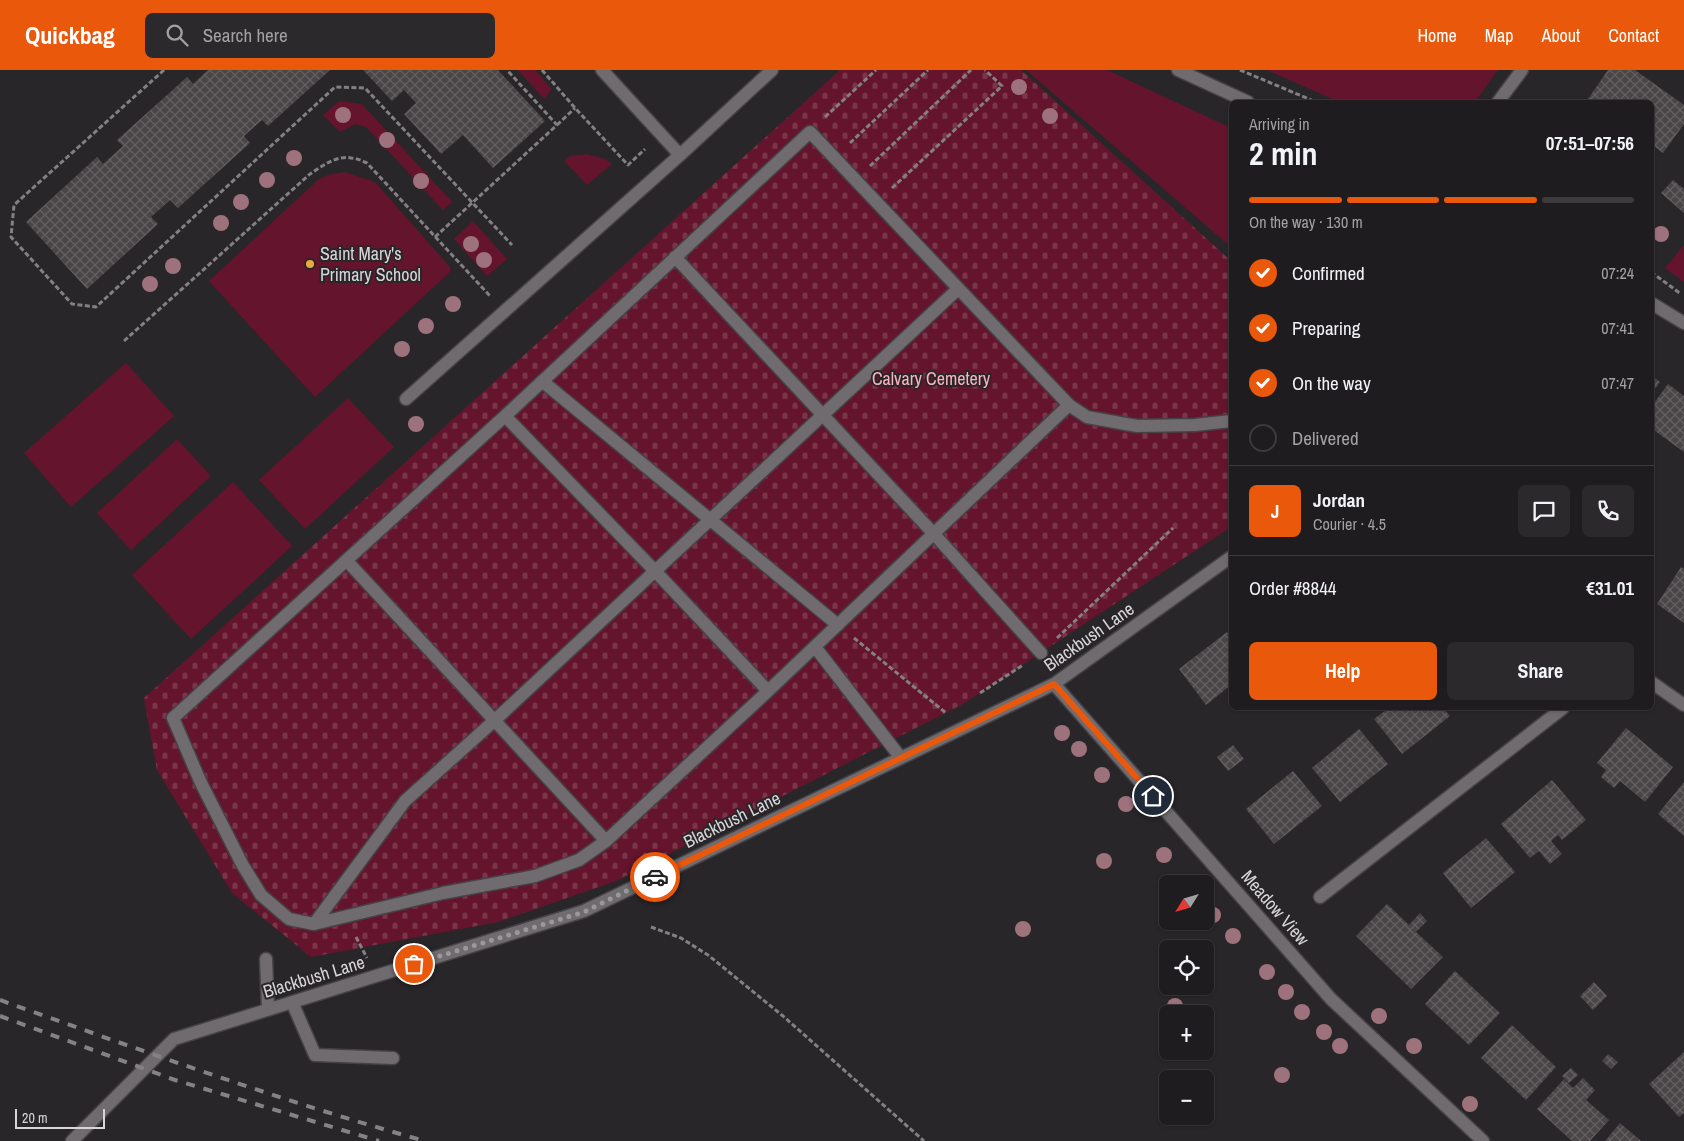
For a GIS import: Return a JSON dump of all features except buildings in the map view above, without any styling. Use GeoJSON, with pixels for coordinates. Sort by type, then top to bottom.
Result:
{"type":"FeatureCollection","features":[{"type":"Feature","properties":{"kind":"street"},"geometry":{"type":"LineString","coordinates":[[602,70],[680,155]]}},
{"type":"Feature","properties":{"kind":"street"},"geometry":{"type":"LineString","coordinates":[[406,399],[680,155],[772,70]]}},
{"type":"Feature","properties":{"kind":"street"},"geometry":{"type":"LineString","coordinates":[[1178,70],[1244,100]]}},
{"type":"Feature","properties":{"kind":"street"},"geometry":{"type":"LineString","coordinates":[[1500,100],[1522,70]]}},
{"type":"Feature","properties":{"kind":"street"},"geometry":{"type":"LineString","coordinates":[[1069,405],[815,647],[606,841],[580,860],[535,876],[443,893],[314,924],[289,919],[260,896],[201,783],[173,718],[505,416],[810,132],[1069,405],[1087,417],[1136,426],[1195,425],[1229,421]]}},
{"type":"Feature","properties":{"kind":"street"},"geometry":{"type":"LineString","coordinates":[[675,257],[934,534],[1041,653]]}},
{"type":"Feature","properties":{"kind":"street"},"geometry":{"type":"LineString","coordinates":[[314,924],[405,801],[495,720],[958,288]]}},
{"type":"Feature","properties":{"kind":"street"},"geometry":{"type":"LineString","coordinates":[[1654,305],[1684,323]]}},
{"type":"Feature","properties":{"kind":"street"},"geometry":{"type":"LineString","coordinates":[[542,381],[838,625]]}},
{"type":"Feature","properties":{"kind":"street"},"geometry":{"type":"LineString","coordinates":[[505,416],[768,691]]}},
{"type":"Feature","properties":{"kind":"street","name":"Blackbush Lane"},"geometry":{"type":"LineString","coordinates":[[72,1141],[174,1038],[584,912],[1054,684],[1229,559]]}},
{"type":"Feature","properties":{"kind":"street"},"geometry":{"type":"LineString","coordinates":[[347,561],[606,841]]}},
{"type":"Feature","properties":{"kind":"street"},"geometry":{"type":"LineString","coordinates":[[815,647],[901,758]]}},
{"type":"Feature","properties":{"kind":"street","name":"Meadow View"},"geometry":{"type":"LineString","coordinates":[[1054,684],[1331,999],[1483,1141]]}},
{"type":"Feature","properties":{"kind":"street"},"geometry":{"type":"LineString","coordinates":[[1654,684],[1684,705]]}},
{"type":"Feature","properties":{"kind":"street"},"geometry":{"type":"LineString","coordinates":[[1320,897],[1560,710]]}},
{"type":"Feature","properties":{"kind":"street"},"geometry":{"type":"LineString","coordinates":[[266,958],[268,1009]]}},
{"type":"Feature","properties":{"kind":"street"},"geometry":{"type":"LineString","coordinates":[[292,1002],[315,1055],[393,1058]]}},
{"type":"Feature","properties":{"kind":"path"},"geometry":{"type":"LineString","coordinates":[[164,70],[14,205],[11,237],[72,304],[96,307],[335,87],[365,88],[512,245]]}},
{"type":"Feature","properties":{"kind":"path"},"geometry":{"type":"LineString","coordinates":[[507,70],[557,125]]}},
{"type":"Feature","properties":{"kind":"path"},"geometry":{"type":"LineString","coordinates":[[542,70],[628,165],[660,134]]}},
{"type":"Feature","properties":{"kind":"path"},"geometry":{"type":"LineString","coordinates":[[810,132],[876,70]]}},
{"type":"Feature","properties":{"kind":"path"},"geometry":{"type":"LineString","coordinates":[[834,158],[928,70]]}},
{"type":"Feature","properties":{"kind":"path"},"geometry":{"type":"LineString","coordinates":[[856,180],[971,70]]}},
{"type":"Feature","properties":{"kind":"path"},"geometry":{"type":"LineString","coordinates":[[877,202],[1002,86],[986,70]]}},
{"type":"Feature","properties":{"kind":"path"},"geometry":{"type":"LineString","coordinates":[[1240,70],[1311,100]]}},
{"type":"Feature","properties":{"kind":"path"},"geometry":{"type":"LineString","coordinates":[[436,237],[575,108]]}},
{"type":"Feature","properties":{"kind":"path"},"geometry":{"type":"LineString","coordinates":[[124,341],[310,174],[325,164],[342,158],[351,158],[367,163],[504,311]]}},
{"type":"Feature","properties":{"kind":"path"},"geometry":{"type":"LineString","coordinates":[[1654,274],[1684,295]]}},
{"type":"Feature","properties":{"kind":"path"},"geometry":{"type":"LineString","coordinates":[[345,916],[376,976]]}},
{"type":"Feature","properties":{"kind":"path"},"geometry":{"type":"LineString","coordinates":[[651,927],[680,938],[708,955],[783,1016],[924,1141]]}},
{"type":"Feature","properties":{"kind":"green space"},"geometry":{"type":"Polygon","coordinates":[[[518,70],[535,70],[552,89],[544,99],[518,70]]]}},
{"type":"Feature","properties":{"kind":"green space","name":"Calvary Cemetery"},"geometry":{"type":"Polygon","coordinates":[[[840,70],[1021,70],[1229,259],[1229,528],[963,704],[616,881],[498,922],[311,957],[232,893],[157,770],[144,698],[840,70]]]}},
{"type":"Feature","properties":{"kind":"green space"},"geometry":{"type":"Polygon","coordinates":[[[1026,70],[1107,70],[1229,127],[1229,245],[1026,70]]]}},
{"type":"Feature","properties":{"kind":"green space"},"geometry":{"type":"Polygon","coordinates":[[[1267,70],[1498,70],[1476,100],[1334,100],[1267,70]]]}},
{"type":"Feature","properties":{"kind":"green space"},"geometry":{"type":"Polygon","coordinates":[[[339,101],[362,104],[452,202],[443,210],[366,127],[355,124],[340,132],[323,115],[339,101]]]}},
{"type":"Feature","properties":{"kind":"green space"},"geometry":{"type":"Polygon","coordinates":[[[587,154],[605,159],[612,164],[587,185],[564,161],[570,156],[587,154]]]}},
{"type":"Feature","properties":{"kind":"green space"},"geometry":{"type":"Polygon","coordinates":[[[344,172],[375,182],[450,267],[451,271],[315,397],[209,281],[319,179],[344,172]]]}},
{"type":"Feature","properties":{"kind":"green space"},"geometry":{"type":"Polygon","coordinates":[[[473,221],[507,259],[487,276],[454,239],[473,221]]]}},
{"type":"Feature","properties":{"kind":"green space"},"geometry":{"type":"Polygon","coordinates":[[[1684,245],[1684,282],[1665,268],[1684,245]]]}},
{"type":"Feature","properties":{"kind":"green space"},"geometry":{"type":"Polygon","coordinates":[[[126,363],[174,416],[71,507],[24,453],[126,363]]]}},
{"type":"Feature","properties":{"kind":"green space"},"geometry":{"type":"Polygon","coordinates":[[[348,398],[394,447],[305,529],[259,480],[348,398]]]}},
{"type":"Feature","properties":{"kind":"green space"},"geometry":{"type":"Polygon","coordinates":[[[177,439],[211,476],[131,550],[97,513],[177,439]]]}},
{"type":"Feature","properties":{"kind":"green space"},"geometry":{"type":"Polygon","coordinates":[[[233,482],[292,546],[191,639],[132,575],[233,482]]]}},
{"type":"Feature","properties":{"kind":"railway"},"geometry":{"type":"LineString","coordinates":[[0,1000],[264,1092],[425,1141]]}},
{"type":"Feature","properties":{"kind":"railway"},"geometry":{"type":"LineString","coordinates":[[0,1016],[175,1080],[379,1141]]}},
{"type":"Feature","properties":{"kind":"way so far"},"geometry":{"type":"LineString","coordinates":[[414,964],[584,912],[655,877]]}},
{"type":"Feature","properties":{"kind":"place","name":"Saint Mary's Primary School"},"geometry":{"type":"Point","coordinates":[310,264]}},
{"type":"Feature","properties":{"kind":"route"},"geometry":{"type":"LineString","coordinates":[[655,877],[1054,684],[1153,796]]}}]}
